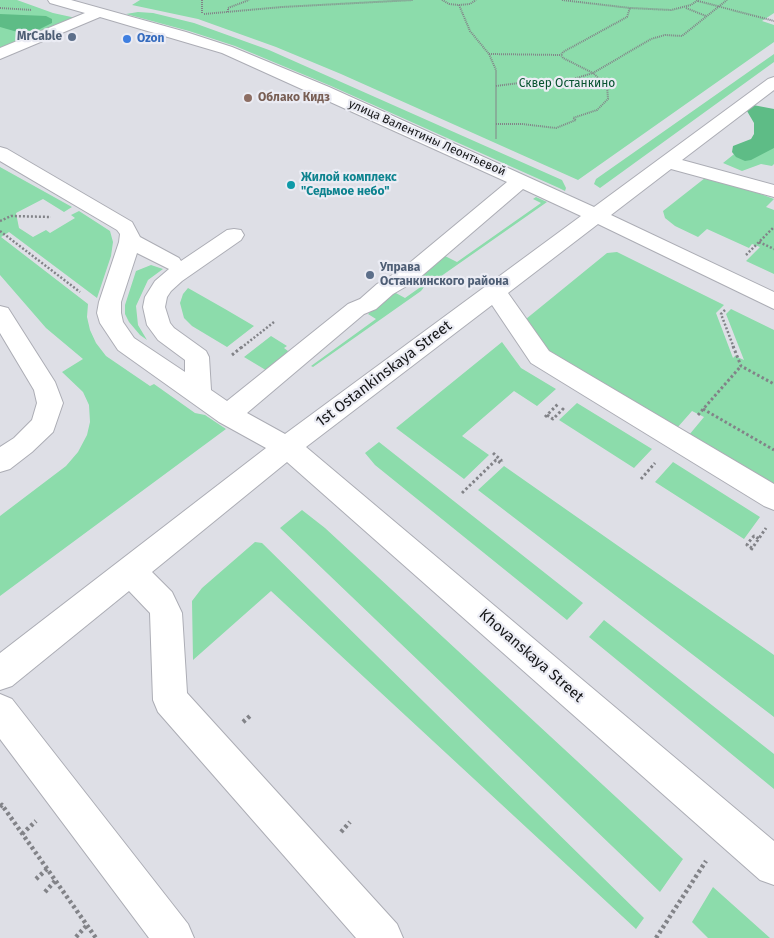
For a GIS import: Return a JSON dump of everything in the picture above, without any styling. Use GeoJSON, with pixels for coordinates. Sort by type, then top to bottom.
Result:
{"type":"FeatureCollection","features":[{"type":"Feature","properties":{"kind":"street","name":"улица Валентины Леонтьевой"},"geometry":{"type":"LineString","coordinates":[[55,0],[181,34],[227,50],[324,91],[521,180],[774,301]]}},
{"type":"Feature","properties":{"kind":"street"},"geometry":{"type":"LineString","coordinates":[[0,54],[100,12]]}},
{"type":"Feature","properties":{"kind":"street","name":"1st Ostankinskaya Street"},"geometry":{"type":"LineString","coordinates":[[0,674],[287,447],[774,82]]}},
{"type":"Feature","properties":{"kind":"street"},"geometry":{"type":"LineString","coordinates":[[0,153],[125,226],[130,234],[130,240],[171,263]]}},
{"type":"Feature","properties":{"kind":"street"},"geometry":{"type":"LineString","coordinates":[[667,162],[774,192]]}},
{"type":"Feature","properties":{"kind":"street"},"geometry":{"type":"LineString","coordinates":[[228,415],[356,309],[368,304],[385,290],[409,275],[521,180]]}},
{"type":"Feature","properties":{"kind":"street"},"geometry":{"type":"LineString","coordinates":[[198,394],[197,357],[166,334],[159,325],[154,306],[156,297],[163,286],[174,276],[234,235]]}},
{"type":"Feature","properties":{"kind":"street","name":"Khovanskaya Street"},"geometry":{"type":"LineString","coordinates":[[130,240],[128,252],[109,307],[110,318],[114,328],[126,344],[228,415],[287,447],[774,866]]}},
{"type":"Feature","properties":{"kind":"street"},"geometry":{"type":"LineString","coordinates":[[495,292],[540,357],[774,498]]}},
{"type":"Feature","properties":{"kind":"street"},"geometry":{"type":"LineString","coordinates":[[0,314],[46,389],[50,403],[44,425],[23,445],[0,461]]}},
{"type":"Feature","properties":{"kind":"street"},"geometry":{"type":"LineString","coordinates":[[130,571],[161,602],[166,613],[170,700],[383,938]]}},
{"type":"Feature","properties":{"kind":"street"},"geometry":{"type":"LineString","coordinates":[[0,710],[174,938]]}},
{"type":"Feature","properties":{"kind":"path"},"geometry":{"type":"LineString","coordinates":[[202,0],[202,14]]}},
{"type":"Feature","properties":{"kind":"path"},"geometry":{"type":"LineString","coordinates":[[228,12],[228,8],[249,0]]}},
{"type":"Feature","properties":{"kind":"path"},"geometry":{"type":"LineString","coordinates":[[280,0],[282,7]]}},
{"type":"Feature","properties":{"kind":"path"},"geometry":{"type":"LineString","coordinates":[[199,15],[282,7],[413,0]]}},
{"type":"Feature","properties":{"kind":"path"},"geometry":{"type":"LineString","coordinates":[[442,0],[449,4],[459,5],[470,4],[476,0]]}},
{"type":"Feature","properties":{"kind":"path"},"geometry":{"type":"LineString","coordinates":[[562,0],[662,10],[685,7],[698,0],[774,21]]}},
{"type":"Feature","properties":{"kind":"path"},"geometry":{"type":"LineString","coordinates":[[496,86],[535,81],[570,80],[593,73],[651,39],[665,35],[682,36],[727,0]]}},
{"type":"Feature","properties":{"kind":"path"},"geometry":{"type":"LineString","coordinates":[[459,5],[470,31],[489,54],[496,70],[496,147]]}},
{"type":"Feature","properties":{"kind":"path"},"geometry":{"type":"LineString","coordinates":[[685,7],[706,16]]}},
{"type":"Feature","properties":{"kind":"path"},"geometry":{"type":"LineString","coordinates":[[0,11],[10,8]]}},
{"type":"Feature","properties":{"kind":"path"},"geometry":{"type":"LineString","coordinates":[[561,55],[566,50],[627,17],[630,8]]}},
{"type":"Feature","properties":{"kind":"path"},"geometry":{"type":"LineString","coordinates":[[489,54],[561,55],[601,78],[609,92],[608,100],[597,110],[573,118],[576,120],[571,124],[556,128],[526,124],[496,124]]}},
{"type":"Feature","properties":{"kind":"path"},"geometry":{"type":"LineString","coordinates":[[0,221],[11,216],[61,217],[86,203]]}},
{"type":"Feature","properties":{"kind":"path"},"geometry":{"type":"LineString","coordinates":[[725,277],[774,227]]}},
{"type":"Feature","properties":{"kind":"path"},"geometry":{"type":"LineString","coordinates":[[759,242],[774,249]]}},
{"type":"Feature","properties":{"kind":"path"},"geometry":{"type":"LineString","coordinates":[[746,287],[722,314],[741,366],[774,384]]}},
{"type":"Feature","properties":{"kind":"path"},"geometry":{"type":"LineString","coordinates":[[232,355],[274,322]]}},
{"type":"Feature","properties":{"kind":"path"},"geometry":{"type":"LineString","coordinates":[[741,366],[703,409],[774,450]]}},
{"type":"Feature","properties":{"kind":"path"},"geometry":{"type":"LineString","coordinates":[[552,410],[546,416],[553,419],[560,411]]}},
{"type":"Feature","properties":{"kind":"path"},"geometry":{"type":"LineString","coordinates":[[462,493],[496,460],[501,463],[502,461],[493,453]]}},
{"type":"Feature","properties":{"kind":"path"},"geometry":{"type":"LineString","coordinates":[[755,544],[752,550],[748,544],[754,536],[759,539]]}},
{"type":"Feature","properties":{"kind":"path"},"geometry":{"type":"LineString","coordinates":[[0,807],[2,805],[96,938]]}},
{"type":"Feature","properties":{"kind":"path"},"geometry":{"type":"LineString","coordinates":[[22,834],[36,821]]}},
{"type":"Feature","properties":{"kind":"path"},"geometry":{"type":"LineString","coordinates":[[656,938],[728,827]]}},
{"type":"Feature","properties":{"kind":"path"},"geometry":{"type":"LineString","coordinates":[[36,879],[47,868]]}},
{"type":"Feature","properties":{"kind":"path"},"geometry":{"type":"LineString","coordinates":[[45,892],[55,881]]}},
{"type":"Feature","properties":{"kind":"path"},"geometry":{"type":"LineString","coordinates":[[76,937],[87,925]]}},
{"type":"Feature","properties":{"kind":"green space"},"geometry":{"type":"Polygon","coordinates":[[[0,0],[17,0],[53,13],[76,18],[0,49],[0,0]]]}},
{"type":"Feature","properties":{"kind":"green space","name":"Сквер Останкино"},"geometry":{"type":"Polygon","coordinates":[[[140,0],[774,0],[774,13],[762,21],[774,25],[774,42],[578,180],[276,47],[198,19],[132,5],[140,0]]]}},
{"type":"Feature","properties":{"kind":"green space"},"geometry":{"type":"Polygon","coordinates":[[[138,12],[153,13],[194,23],[269,50],[562,180],[566,188],[565,191],[331,86],[235,46],[126,14],[138,12]]]}},
{"type":"Feature","properties":{"kind":"green space"},"geometry":{"type":"Polygon","coordinates":[[[0,14],[46,16],[52,19],[52,23],[38,30],[21,33],[0,27],[0,14]]]}},
{"type":"Feature","properties":{"kind":"green space"},"geometry":{"type":"Polygon","coordinates":[[[774,54],[774,62],[600,188],[594,184],[596,179],[774,54]]]}},
{"type":"Feature","properties":{"kind":"green space"},"geometry":{"type":"Polygon","coordinates":[[[753,105],[774,109],[774,148],[751,160],[745,161],[736,157],[732,152],[733,146],[751,139],[754,134],[754,123],[747,111],[753,105]]]}},
{"type":"Feature","properties":{"kind":"green space"},"geometry":{"type":"Polygon","coordinates":[[[774,122],[774,164],[772,166],[761,164],[742,171],[723,163],[774,122]]]}},
{"type":"Feature","properties":{"kind":"green space"},"geometry":{"type":"Polygon","coordinates":[[[0,167],[72,207],[64,212],[43,199],[16,213],[19,228],[33,237],[46,230],[50,233],[75,218],[71,215],[79,211],[110,231],[113,242],[111,256],[97,298],[9,232],[1,237],[88,304],[87,317],[90,330],[96,343],[106,356],[150,386],[154,384],[195,413],[205,415],[226,429],[0,596],[0,516],[66,466],[78,452],[87,435],[90,422],[89,405],[83,392],[62,372],[83,359],[46,328],[0,275],[0,167]]]}},
{"type":"Feature","properties":{"kind":"green space"},"geometry":{"type":"Polygon","coordinates":[[[705,178],[742,187],[774,199],[766,207],[774,210],[774,274],[746,261],[760,247],[752,244],[749,248],[707,229],[698,237],[675,226],[665,218],[663,211],[705,178]]]}},
{"type":"Feature","properties":{"kind":"green space"},"geometry":{"type":"Polygon","coordinates":[[[536,197],[547,202],[437,279],[432,281],[422,276],[445,256],[457,262],[541,203],[533,199],[536,197]]]}},
{"type":"Feature","properties":{"kind":"green space"},"geometry":{"type":"Polygon","coordinates":[[[617,252],[724,305],[716,313],[733,358],[735,356],[744,360],[726,314],[731,309],[774,330],[774,486],[689,435],[704,417],[692,411],[677,428],[550,352],[526,319],[607,253],[617,252]]]}},
{"type":"Feature","properties":{"kind":"green space"},"geometry":{"type":"Polygon","coordinates":[[[151,265],[163,269],[148,280],[136,306],[138,325],[147,340],[129,322],[125,314],[125,305],[136,271],[151,265]]]}},
{"type":"Feature","properties":{"kind":"green space"},"geometry":{"type":"Polygon","coordinates":[[[422,286],[424,287],[421,291],[313,367],[311,366],[376,319],[368,314],[394,292],[405,298],[422,286]]]}},
{"type":"Feature","properties":{"kind":"green space"},"geometry":{"type":"Polygon","coordinates":[[[188,288],[254,326],[227,347],[192,326],[184,318],[180,303],[183,294],[188,288]]]}},
{"type":"Feature","properties":{"kind":"green space"},"geometry":{"type":"Polygon","coordinates":[[[271,336],[287,346],[284,348],[292,354],[269,372],[244,357],[271,336]]]}},
{"type":"Feature","properties":{"kind":"green space"},"geometry":{"type":"Polygon","coordinates":[[[502,342],[521,368],[556,389],[537,406],[514,391],[462,436],[489,455],[464,479],[396,428],[502,342]]]}},
{"type":"Feature","properties":{"kind":"green space"},"geometry":{"type":"Polygon","coordinates":[[[577,403],[652,449],[634,468],[559,420],[577,403]]]}},
{"type":"Feature","properties":{"kind":"green space"},"geometry":{"type":"Polygon","coordinates":[[[379,442],[583,603],[567,620],[375,465],[365,453],[379,442]]]}},
{"type":"Feature","properties":{"kind":"green space"},"geometry":{"type":"Polygon","coordinates":[[[673,462],[760,517],[744,539],[655,482],[673,462]]]}},
{"type":"Feature","properties":{"kind":"green space"},"geometry":{"type":"Polygon","coordinates":[[[504,466],[774,655],[774,717],[478,490],[504,466]]]}},
{"type":"Feature","properties":{"kind":"green space"},"geometry":{"type":"Polygon","coordinates":[[[302,510],[325,528],[683,859],[660,892],[280,528],[302,510]]]}},
{"type":"Feature","properties":{"kind":"green space"},"geometry":{"type":"Polygon","coordinates":[[[255,542],[262,543],[644,918],[636,929],[271,591],[193,660],[192,601],[202,588],[255,542]]]}},
{"type":"Feature","properties":{"kind":"green space"},"geometry":{"type":"Polygon","coordinates":[[[604,620],[774,754],[774,789],[589,637],[604,620]]]}},
{"type":"Feature","properties":{"kind":"green space"},"geometry":{"type":"Polygon","coordinates":[[[713,887],[770,938],[708,938],[692,922],[713,887]]]}},
{"type":"Feature","properties":{"kind":"place","name":"MrCable"},"geometry":{"type":"Point","coordinates":[72,37]}},
{"type":"Feature","properties":{"kind":"place","name":"Ozon"},"geometry":{"type":"Point","coordinates":[127,39]}},
{"type":"Feature","properties":{"kind":"place","name":"Облако Кидз"},"geometry":{"type":"Point","coordinates":[248,98]}},
{"type":"Feature","properties":{"kind":"place","name":"Жилой комплекс \"Седьмое небо\""},"geometry":{"type":"Point","coordinates":[291,185]}},
{"type":"Feature","properties":{"kind":"place","name":"Управа Останкинского района"},"geometry":{"type":"Point","coordinates":[370,275]}}]}
